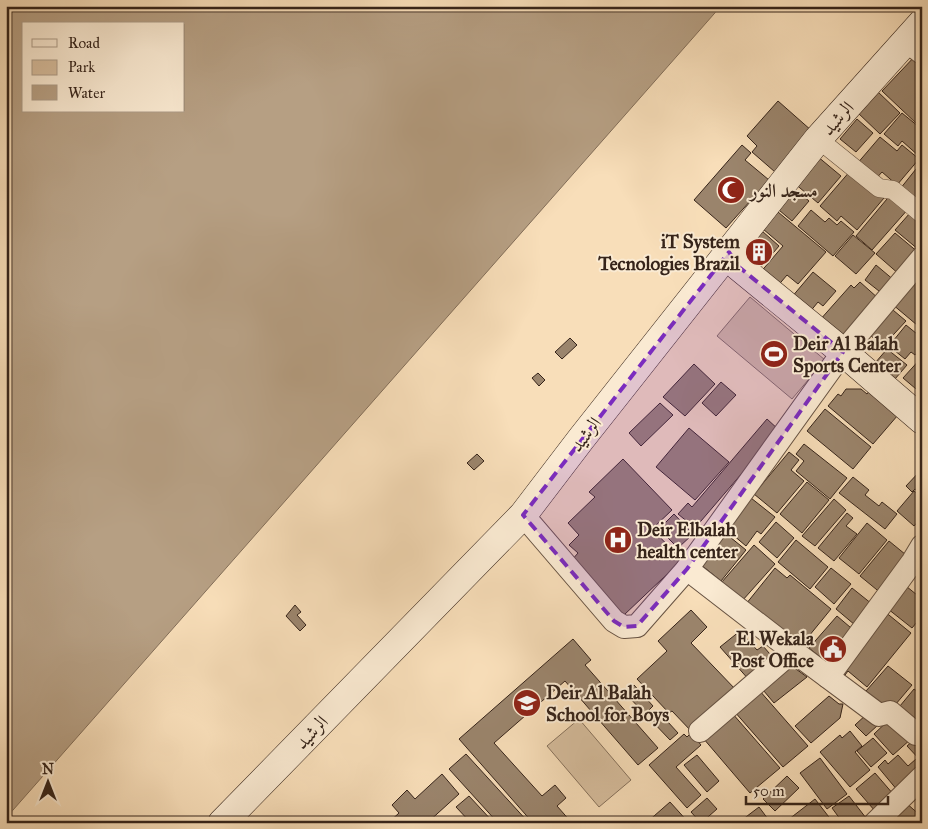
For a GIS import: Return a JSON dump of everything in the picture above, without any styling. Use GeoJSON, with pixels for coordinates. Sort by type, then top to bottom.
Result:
{"type":"FeatureCollection","features":[{"type":"Feature","properties":{"kind":"main road","name":"الرشيد"},"geometry":{"type":"LineString","coordinates":[[225,822],[523,514],[818,139],[916,39]]}},
{"type":"Feature","properties":{"kind":"main road"},"geometry":{"type":"LineString","coordinates":[[729,252],[739,267],[922,420]]}},
{"type":"Feature","properties":{"kind":"street"},"geometry":{"type":"LineString","coordinates":[[818,139],[879,188],[893,190],[922,214]]}},
{"type":"Feature","properties":{"kind":"street"},"geometry":{"type":"LineString","coordinates":[[523,514],[614,621],[624,628],[637,626],[687,569],[843,352],[922,258]]}},
{"type":"Feature","properties":{"kind":"street"},"geometry":{"type":"LineString","coordinates":[[828,677],[922,546]]}},
{"type":"Feature","properties":{"kind":"street"},"geometry":{"type":"LineString","coordinates":[[687,569],[793,651],[879,714],[890,712],[916,734],[922,730]]}},
{"type":"Feature","properties":{"kind":"street"},"geometry":{"type":"LineString","coordinates":[[700,731],[793,651]]}},
{"type":"Feature","properties":{"kind":"street"},"geometry":{"type":"LineString","coordinates":[[874,823],[922,777]]}},
{"type":"Feature","properties":{"kind":"highlighted area"},"geometry":{"type":"Polygon","coordinates":[[[729,252],[739,267],[843,352],[687,569],[637,626],[624,627],[614,621],[523,515],[729,252]]]}},
{"type":"Feature","properties":{"kind":"green space"},"geometry":{"type":"Polygon","coordinates":[[[750,297],[825,360],[792,399],[717,336],[750,297]]]}},
{"type":"Feature","properties":{"kind":"green space"},"geometry":{"type":"Polygon","coordinates":[[[579,719],[631,780],[599,807],[547,746],[579,719]]]}},
{"type":"Feature","properties":{"kind":"water"},"geometry":{"type":"Polygon","coordinates":[[[6,6],[721,6],[6,818],[6,6]]]}},
{"type":"Feature","properties":{"kind":"building"},"geometry":{"type":"Polygon","coordinates":[[[917,54],[922,58],[922,121],[918,125],[882,91],[917,54]]]}},
{"type":"Feature","properties":{"kind":"building"},"geometry":{"type":"Polygon","coordinates":[[[877,91],[900,113],[880,134],[857,112],[877,91]]]}},
{"type":"Feature","properties":{"kind":"building"},"geometry":{"type":"Polygon","coordinates":[[[778,101],[812,131],[775,172],[752,152],[757,146],[747,136],[778,101]]]}},
{"type":"Feature","properties":{"kind":"building"},"geometry":{"type":"Polygon","coordinates":[[[902,113],[919,127],[922,123],[922,154],[920,157],[902,141],[898,146],[884,134],[902,113]]]}},
{"type":"Feature","properties":{"kind":"building"},"geometry":{"type":"Polygon","coordinates":[[[857,119],[873,133],[856,152],[840,139],[857,119]]]}},
{"type":"Feature","properties":{"kind":"building"},"geometry":{"type":"Polygon","coordinates":[[[880,137],[897,151],[902,145],[919,159],[897,185],[882,172],[874,181],[856,165],[880,137]]]}},
{"type":"Feature","properties":{"kind":"building","name":"مسجد النور"},"geometry":{"type":"Polygon","coordinates":[[[742,145],[751,153],[745,160],[769,180],[726,228],[694,200],[742,145]]]}},
{"type":"Feature","properties":{"kind":"building"},"geometry":{"type":"Polygon","coordinates":[[[817,156],[841,176],[818,203],[794,183],[817,156]]]}},
{"type":"Feature","properties":{"kind":"building"},"geometry":{"type":"Polygon","coordinates":[[[920,164],[922,165],[922,207],[900,189],[920,164]]]}},
{"type":"Feature","properties":{"kind":"building"},"geometry":{"type":"Polygon","coordinates":[[[851,170],[884,198],[857,230],[841,216],[837,221],[820,206],[851,170]]]}},
{"type":"Feature","properties":{"kind":"building"},"geometry":{"type":"Polygon","coordinates":[[[790,185],[809,201],[792,221],[773,205],[790,185]]]}},
{"type":"Feature","properties":{"kind":"building"},"geometry":{"type":"Polygon","coordinates":[[[892,193],[909,208],[872,250],[856,236],[892,193]]]}},
{"type":"Feature","properties":{"kind":"building"},"geometry":{"type":"Polygon","coordinates":[[[811,210],[825,222],[829,218],[837,225],[841,221],[854,232],[833,256],[798,226],[811,210]]]}},
{"type":"Feature","properties":{"kind":"building"},"geometry":{"type":"Polygon","coordinates":[[[778,212],[826,252],[798,284],[787,275],[776,288],[759,274],[783,246],[763,229],[778,212]]]}},
{"type":"Feature","properties":{"kind":"building"},"geometry":{"type":"Polygon","coordinates":[[[910,213],[922,222],[922,247],[919,250],[895,230],[910,213]]]}},
{"type":"Feature","properties":{"kind":"building","name":"iT System Tecnologies Brazil"},"geometry":{"type":"Polygon","coordinates":[[[762,231],[779,246],[757,272],[739,258],[762,231]]]}},
{"type":"Feature","properties":{"kind":"building"},"geometry":{"type":"Polygon","coordinates":[[[895,233],[919,253],[900,275],[876,254],[895,233]]]}},
{"type":"Feature","properties":{"kind":"building"},"geometry":{"type":"Polygon","coordinates":[[[853,235],[875,253],[856,274],[835,256],[853,235]]]}},
{"type":"Feature","properties":{"kind":"building"},"geometry":{"type":"Polygon","coordinates":[[[876,265],[895,281],[884,295],[865,280],[876,265]]]}},
{"type":"Feature","properties":{"kind":"building"},"geometry":{"type":"Polygon","coordinates":[[[922,268],[922,319],[917,325],[892,304],[922,268]]]}},
{"type":"Feature","properties":{"kind":"building"},"geometry":{"type":"Polygon","coordinates":[[[813,272],[836,291],[823,306],[818,302],[809,313],[791,298],[813,272]]]}},
{"type":"Feature","properties":{"kind":"building"},"geometry":{"type":"Polygon","coordinates":[[[860,282],[879,299],[841,340],[819,321],[851,285],[854,288],[860,282]]]}},
{"type":"Feature","properties":{"kind":"building"},"geometry":{"type":"Polygon","coordinates":[[[887,305],[906,321],[883,346],[865,331],[887,305]]]}},
{"type":"Feature","properties":{"kind":"building"},"geometry":{"type":"Polygon","coordinates":[[[906,325],[922,338],[922,347],[915,355],[911,352],[905,359],[889,346],[906,325]]]}},
{"type":"Feature","properties":{"kind":"building"},"geometry":{"type":"Polygon","coordinates":[[[570,338],[577,345],[562,359],[555,352],[570,338]]]}},
{"type":"Feature","properties":{"kind":"building"},"geometry":{"type":"Polygon","coordinates":[[[887,349],[907,365],[895,379],[875,363],[887,349]]]}},
{"type":"Feature","properties":{"kind":"building"},"geometry":{"type":"Polygon","coordinates":[[[922,357],[922,394],[903,378],[922,357]]]}},
{"type":"Feature","properties":{"kind":"building"},"geometry":{"type":"Polygon","coordinates":[[[694,364],[715,384],[685,416],[663,397],[694,364]]]}},
{"type":"Feature","properties":{"kind":"building"},"geometry":{"type":"Polygon","coordinates":[[[538,373],[545,380],[539,386],[532,378],[538,373]]]}},
{"type":"Feature","properties":{"kind":"building"},"geometry":{"type":"Polygon","coordinates":[[[721,382],[736,395],[716,416],[702,403],[721,382]]]}},
{"type":"Feature","properties":{"kind":"building"},"geometry":{"type":"Polygon","coordinates":[[[846,389],[861,389],[867,394],[870,390],[898,415],[873,444],[828,406],[838,394],[841,396],[846,389]]]}},
{"type":"Feature","properties":{"kind":"building"},"geometry":{"type":"Polygon","coordinates":[[[660,403],[673,415],[641,446],[629,433],[660,403]]]}},
{"type":"Feature","properties":{"kind":"building"},"geometry":{"type":"Polygon","coordinates":[[[825,409],[871,447],[853,469],[807,431],[825,409]]]}},
{"type":"Feature","properties":{"kind":"building"},"geometry":{"type":"Polygon","coordinates":[[[767,419],[779,430],[695,528],[678,514],[688,503],[692,507],[767,419]]]}},
{"type":"Feature","properties":{"kind":"building"},"geometry":{"type":"Polygon","coordinates":[[[689,428],[729,462],[695,500],[656,467],[689,428]]]}},
{"type":"Feature","properties":{"kind":"building"},"geometry":{"type":"Polygon","coordinates":[[[804,444],[847,478],[830,499],[796,471],[804,461],[796,454],[804,444]]]}},
{"type":"Feature","properties":{"kind":"building"},"geometry":{"type":"Polygon","coordinates":[[[789,452],[799,460],[791,470],[804,481],[777,513],[754,494],[789,452]]]}},
{"type":"Feature","properties":{"kind":"building"},"geometry":{"type":"Polygon","coordinates":[[[477,454],[484,461],[474,470],[467,463],[477,454]]]}},
{"type":"Feature","properties":{"kind":"building","name":"Deir Elbalah health center"},"geometry":{"type":"Polygon","coordinates":[[[623,459],[672,510],[652,529],[682,560],[624,615],[571,561],[578,553],[569,545],[579,535],[568,523],[595,497],[589,492],[623,459]]]}},
{"type":"Feature","properties":{"kind":"building"},"geometry":{"type":"Polygon","coordinates":[[[921,470],[922,494],[915,489],[912,492],[906,486],[921,470]]]}},
{"type":"Feature","properties":{"kind":"building"},"geometry":{"type":"Polygon","coordinates":[[[853,477],[869,490],[865,495],[879,506],[882,502],[897,514],[885,529],[839,493],[853,477]]]}},
{"type":"Feature","properties":{"kind":"building"},"geometry":{"type":"Polygon","coordinates":[[[807,482],[829,500],[802,533],[780,514],[807,482]]]}},
{"type":"Feature","properties":{"kind":"building"},"geometry":{"type":"Polygon","coordinates":[[[914,491],[922,498],[922,517],[914,526],[897,511],[914,491]]]}},
{"type":"Feature","properties":{"kind":"building"},"geometry":{"type":"Polygon","coordinates":[[[751,498],[775,517],[761,534],[757,531],[746,546],[726,529],[751,498]]]}},
{"type":"Feature","properties":{"kind":"building"},"geometry":{"type":"Polygon","coordinates":[[[834,499],[846,510],[815,546],[802,536],[834,499]]]}},
{"type":"Feature","properties":{"kind":"building"},"geometry":{"type":"Polygon","coordinates":[[[847,513],[853,518],[846,526],[857,534],[834,561],[818,548],[847,513]]]}},
{"type":"Feature","properties":{"kind":"building"},"geometry":{"type":"Polygon","coordinates":[[[674,514],[693,534],[678,548],[659,529],[674,514]]]}},
{"type":"Feature","properties":{"kind":"building"},"geometry":{"type":"Polygon","coordinates":[[[776,522],[794,538],[777,558],[759,542],[776,522]]]}},
{"type":"Feature","properties":{"kind":"building"},"geometry":{"type":"Polygon","coordinates":[[[867,523],[887,540],[859,574],[839,558],[867,523]]]}},
{"type":"Feature","properties":{"kind":"building"},"geometry":{"type":"Polygon","coordinates":[[[725,533],[746,550],[721,581],[700,564],[725,533]]]}},
{"type":"Feature","properties":{"kind":"building"},"geometry":{"type":"Polygon","coordinates":[[[796,540],[828,567],[810,589],[778,562],[796,540]]]}},
{"type":"Feature","properties":{"kind":"building"},"geometry":{"type":"Polygon","coordinates":[[[889,541],[911,559],[882,594],[860,576],[889,541]]]}},
{"type":"Feature","properties":{"kind":"building"},"geometry":{"type":"Polygon","coordinates":[[[754,545],[775,564],[742,601],[721,583],[754,545]]]}},
{"type":"Feature","properties":{"kind":"building"},"geometry":{"type":"Polygon","coordinates":[[[775,568],[787,578],[790,575],[831,609],[800,647],[746,604],[775,568]]]}},
{"type":"Feature","properties":{"kind":"building"},"geometry":{"type":"Polygon","coordinates":[[[831,568],[851,584],[834,604],[815,587],[831,568]]]}},
{"type":"Feature","properties":{"kind":"building"},"geometry":{"type":"Polygon","coordinates":[[[901,582],[922,599],[922,616],[912,628],[883,605],[901,582]]]}},
{"type":"Feature","properties":{"kind":"building"},"geometry":{"type":"Polygon","coordinates":[[[852,588],[872,604],[855,625],[836,609],[852,588]]]}},
{"type":"Feature","properties":{"kind":"building"},"geometry":{"type":"Polygon","coordinates":[[[295,605],[301,612],[297,615],[306,625],[300,631],[286,616],[295,605]]]}},
{"type":"Feature","properties":{"kind":"building"},"geometry":{"type":"Polygon","coordinates":[[[691,610],[707,627],[691,643],[737,691],[693,733],[672,711],[669,713],[637,679],[667,651],[658,641],[691,610]]]}},
{"type":"Feature","properties":{"kind":"building"},"geometry":{"type":"Polygon","coordinates":[[[884,611],[911,633],[867,687],[848,671],[842,679],[834,673],[884,611]]]}},
{"type":"Feature","properties":{"kind":"building"},"geometry":{"type":"Polygon","coordinates":[[[837,616],[857,633],[830,665],[809,648],[837,616]]]}},
{"type":"Feature","properties":{"kind":"building"},"geometry":{"type":"Polygon","coordinates":[[[740,631],[757,650],[763,646],[776,661],[750,681],[720,647],[740,631]]]}},
{"type":"Feature","properties":{"kind":"building"},"geometry":{"type":"Polygon","coordinates":[[[573,639],[591,660],[585,665],[658,748],[638,765],[565,681],[494,743],[542,796],[555,785],[566,798],[557,806],[572,823],[533,823],[459,739],[573,639]]]}},
{"type":"Feature","properties":{"kind":"building"},"geometry":{"type":"Polygon","coordinates":[[[785,661],[807,677],[774,703],[758,684],[785,661]]]}},
{"type":"Feature","properties":{"kind":"building"},"geometry":{"type":"Polygon","coordinates":[[[888,666],[912,685],[890,711],[866,691],[888,666]]]}},
{"type":"Feature","properties":{"kind":"building"},"geometry":{"type":"Polygon","coordinates":[[[634,685],[653,706],[645,714],[625,693],[634,685]]]}},
{"type":"Feature","properties":{"kind":"building"},"geometry":{"type":"Polygon","coordinates":[[[914,689],[922,695],[922,726],[895,712],[914,689]]]}},
{"type":"Feature","properties":{"kind":"building"},"geometry":{"type":"Polygon","coordinates":[[[759,690],[808,746],[783,767],[734,711],[759,690]]]}},
{"type":"Feature","properties":{"kind":"building"},"geometry":{"type":"Polygon","coordinates":[[[829,696],[839,704],[843,704],[840,718],[811,743],[795,726],[829,696]]]}},
{"type":"Feature","properties":{"kind":"building"},"geometry":{"type":"Polygon","coordinates":[[[657,710],[678,733],[670,740],[649,718],[657,710]]]}},
{"type":"Feature","properties":{"kind":"building"},"geometry":{"type":"Polygon","coordinates":[[[732,713],[780,768],[750,793],[703,738],[732,713]]]}},
{"type":"Feature","properties":{"kind":"building"},"geometry":{"type":"Polygon","coordinates":[[[868,713],[878,725],[866,736],[855,725],[868,713]]]}},
{"type":"Feature","properties":{"kind":"building"},"geometry":{"type":"Polygon","coordinates":[[[892,717],[911,739],[893,755],[874,734],[892,717]]]}},
{"type":"Feature","properties":{"kind":"building"},"geometry":{"type":"Polygon","coordinates":[[[850,731],[862,746],[855,752],[870,770],[850,787],[820,752],[840,735],[842,738],[850,731]]]}},
{"type":"Feature","properties":{"kind":"building"},"geometry":{"type":"Polygon","coordinates":[[[691,733],[701,745],[676,767],[701,795],[687,808],[649,765],[684,734],[687,737],[691,733]]]}},
{"type":"Feature","properties":{"kind":"building"},"geometry":{"type":"Polygon","coordinates":[[[922,733],[922,762],[907,746],[922,733]]]}},
{"type":"Feature","properties":{"kind":"building"},"geometry":{"type":"Polygon","coordinates":[[[873,738],[887,753],[871,767],[857,751],[873,738]]]}},
{"type":"Feature","properties":{"kind":"building"},"geometry":{"type":"Polygon","coordinates":[[[466,754],[529,823],[498,823],[449,769],[466,754]]]}},
{"type":"Feature","properties":{"kind":"building"},"geometry":{"type":"Polygon","coordinates":[[[697,755],[719,781],[707,792],[684,765],[697,755]]]}},
{"type":"Feature","properties":{"kind":"building"},"geometry":{"type":"Polygon","coordinates":[[[898,755],[908,766],[916,759],[922,766],[922,772],[898,791],[878,767],[885,760],[888,764],[898,755]]]}},
{"type":"Feature","properties":{"kind":"building"},"geometry":{"type":"Polygon","coordinates":[[[820,758],[847,794],[827,809],[800,773],[820,758]]]}},
{"type":"Feature","properties":{"kind":"building"},"geometry":{"type":"Polygon","coordinates":[[[875,773],[894,795],[875,811],[856,789],[875,773]]]}},
{"type":"Feature","properties":{"kind":"building"},"geometry":{"type":"Polygon","coordinates":[[[442,774],[459,794],[427,823],[388,823],[399,813],[392,805],[407,790],[415,799],[442,774]]]}},
{"type":"Feature","properties":{"kind":"building"},"geometry":{"type":"Polygon","coordinates":[[[787,776],[799,788],[775,811],[763,799],[787,776]]]}},
{"type":"Feature","properties":{"kind":"building"},"geometry":{"type":"Polygon","coordinates":[[[469,796],[494,823],[471,823],[456,807],[469,796]]]}},
{"type":"Feature","properties":{"kind":"building"},"geometry":{"type":"Polygon","coordinates":[[[849,796],[866,818],[859,823],[843,823],[832,808],[849,796]]]}},
{"type":"Feature","properties":{"kind":"building"},"geometry":{"type":"Polygon","coordinates":[[[707,798],[717,809],[701,823],[691,812],[707,798]]]}},
{"type":"Feature","properties":{"kind":"building"},"geometry":{"type":"Polygon","coordinates":[[[815,799],[832,821],[829,823],[784,823],[815,799]]]}},
{"type":"Feature","properties":{"kind":"building"},"geometry":{"type":"Polygon","coordinates":[[[670,802],[689,823],[646,823],[670,802]]]}},
{"type":"Feature","properties":{"kind":"building"},"geometry":{"type":"Polygon","coordinates":[[[905,802],[922,817],[922,823],[885,823],[905,802]]]}},
{"type":"Feature","properties":{"kind":"building"},"geometry":{"type":"Polygon","coordinates":[[[759,807],[771,823],[738,823],[759,807]]]}},
{"type":"Feature","properties":{"kind":"place","name":"مسجد النور"},"geometry":{"type":"Point","coordinates":[731,190]}},
{"type":"Feature","properties":{"kind":"place","name":"iT System Tecnologies Brazil"},"geometry":{"type":"Point","coordinates":[759,252]}},
{"type":"Feature","properties":{"kind":"place","name":"Deir Al Balah Sports Center"},"geometry":{"type":"Point","coordinates":[774,354]}},
{"type":"Feature","properties":{"kind":"place","name":"Deir Elbalah health center"},"geometry":{"type":"Point","coordinates":[618,540]}},
{"type":"Feature","properties":{"kind":"place","name":"El Wekala Post Office"},"geometry":{"type":"Point","coordinates":[833,649]}},
{"type":"Feature","properties":{"kind":"place","name":"Deir Al Balah School for Boys"},"geometry":{"type":"Point","coordinates":[527,703]}}]}
